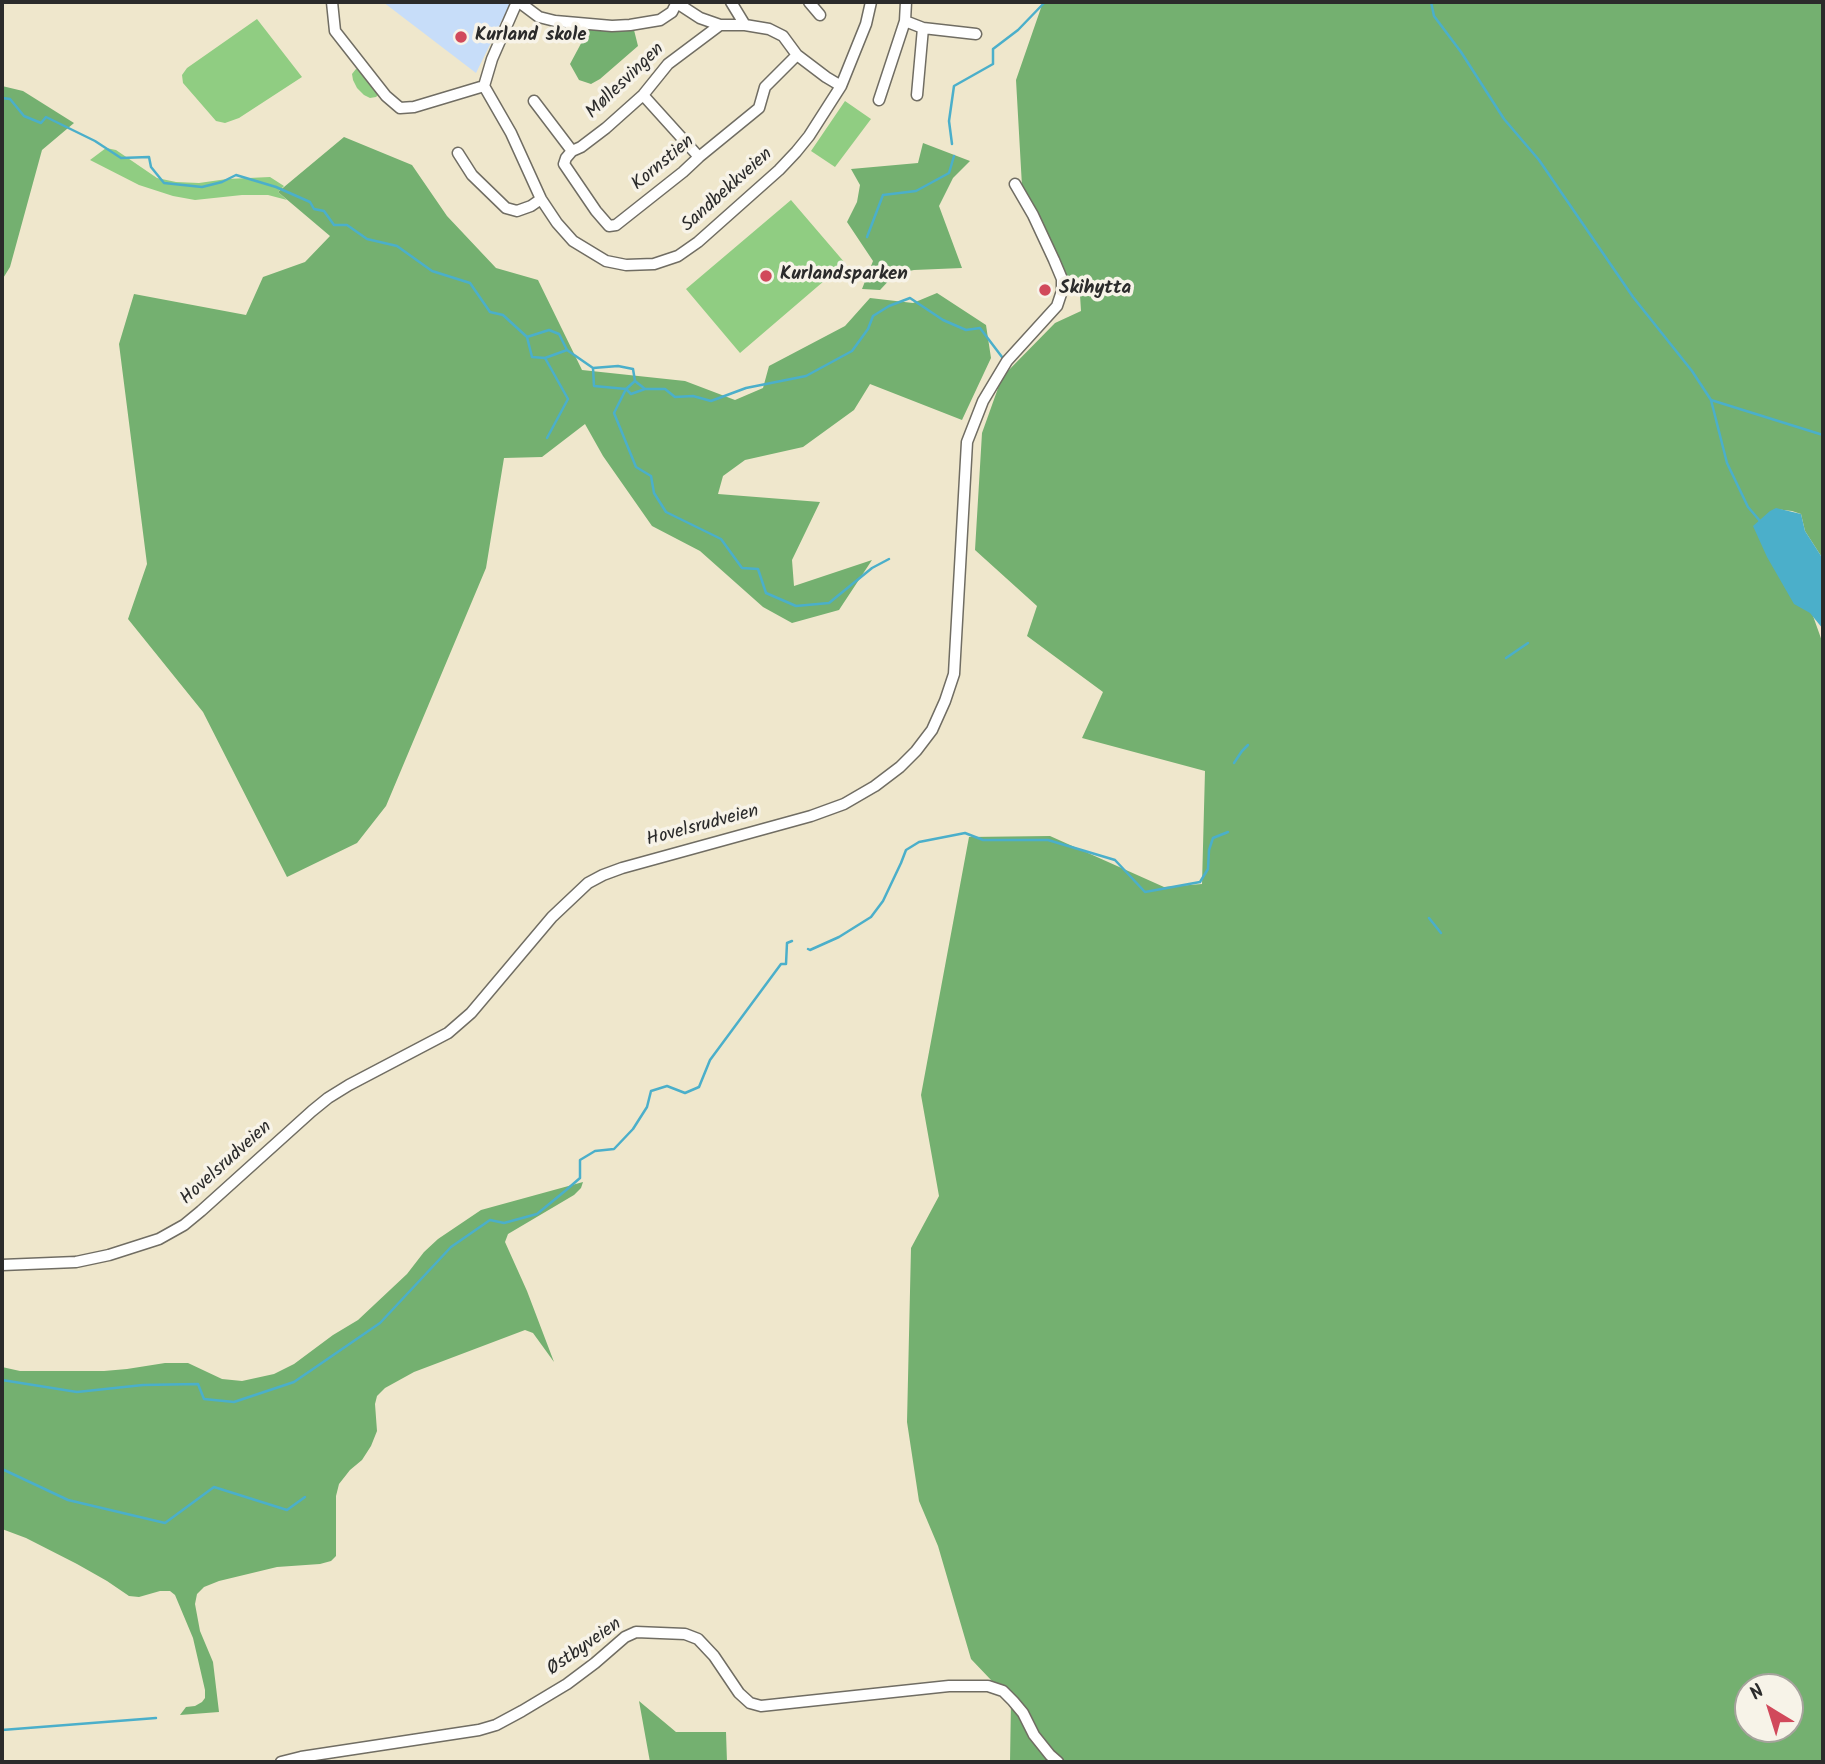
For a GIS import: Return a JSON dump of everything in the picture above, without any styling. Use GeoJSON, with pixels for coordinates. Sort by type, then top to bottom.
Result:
{"type":"FeatureCollection","features":[{"type":"Feature","properties":{"kind":"street"},"geometry":{"type":"LineString","coordinates":[[331,2],[335,31],[386,96],[400,108],[414,107],[484,86],[492,59],[518,2],[539,16],[555,21],[612,26],[660,20],[672,12],[677,2],[700,18],[720,25],[769,29],[783,36],[797,55],[841,86]]}},
{"type":"Feature","properties":{"kind":"street"},"geometry":{"type":"LineString","coordinates":[[731,2],[745,25]]}},
{"type":"Feature","properties":{"kind":"street"},"geometry":{"type":"LineString","coordinates":[[808,2],[820,15]]}},
{"type":"Feature","properties":{"kind":"street","name":"Sandbekkveien"},"geometry":{"type":"LineString","coordinates":[[484,86],[511,134],[541,199],[573,241],[606,261],[626,265],[654,264],[678,256],[698,242],[796,152],[841,86],[866,24],[871,2]]}},
{"type":"Feature","properties":{"kind":"street"},"geometry":{"type":"LineString","coordinates":[[879,100],[905,21],[906,2]]}},
{"type":"Feature","properties":{"kind":"street"},"geometry":{"type":"LineString","coordinates":[[905,21],[923,28],[976,34]]}},
{"type":"Feature","properties":{"kind":"street","name":"Møllesvingen"},"geometry":{"type":"LineString","coordinates":[[572,151],[606,128],[643,95],[668,64],[720,25]]}},
{"type":"Feature","properties":{"kind":"street"},"geometry":{"type":"LineString","coordinates":[[917,95],[923,28]]}},
{"type":"Feature","properties":{"kind":"street","name":"Kornstien"},"geometry":{"type":"LineString","coordinates":[[572,151],[564,164],[596,211],[609,226],[616,225],[759,108],[765,87],[797,55]]}},
{"type":"Feature","properties":{"kind":"street"},"geometry":{"type":"LineString","coordinates":[[643,95],[699,157]]}},
{"type":"Feature","properties":{"kind":"street"},"geometry":{"type":"LineString","coordinates":[[534,101],[572,151]]}},
{"type":"Feature","properties":{"kind":"street"},"geometry":{"type":"LineString","coordinates":[[458,153],[472,175],[506,208],[517,211],[541,199]]}},
{"type":"Feature","properties":{"kind":"street","name":"Hovelsrudveien"},"geometry":{"type":"LineString","coordinates":[[2,1265],[76,1262],[109,1255],[159,1239],[184,1225],[328,1098],[456,1026],[471,1013],[552,917],[588,883],[622,867],[811,816],[844,804],[900,768],[916,751],[932,730],[954,674],[967,442],[983,401],[1007,361],[1057,306],[1062,291],[1062,279],[1055,260],[1015,184]]}},
{"type":"Feature","properties":{"kind":"street","name":"Østbyveien"},"geometry":{"type":"LineString","coordinates":[[281,1762],[496,1725],[567,1684],[625,1637],[636,1632],[685,1634],[698,1639],[714,1656],[739,1693],[750,1703],[761,1706],[950,1686],[988,1686],[1003,1691],[1023,1713],[1034,1735],[1058,1762]]}},
{"type":"Feature","properties":{"kind":"shaded area","name":"Kurland skole"},"geometry":{"type":"Polygon","coordinates":[[[383,2],[511,2],[476,73],[383,2]]]}},
{"type":"Feature","properties":{"kind":"green space"},"geometry":{"type":"Polygon","coordinates":[[[1043,2],[1823,2],[1823,559],[1805,531],[1801,514],[1775,509],[1823,644],[1823,1762],[1010,1762],[1011,1701],[971,1659],[938,1546],[919,1501],[907,1422],[911,1248],[939,1196],[921,1095],[969,837],[1050,836],[1164,887],[1202,884],[1205,771],[1082,738],[1103,692],[1027,636],[1037,606],[975,550],[982,433],[1002,377],[1055,323],[1081,311],[1080,295],[1067,278],[1022,186],[1016,80],[1043,2]]]}},
{"type":"Feature","properties":{"kind":"green space"},"geometry":{"type":"Polygon","coordinates":[[[257,19],[302,77],[239,118],[225,123],[216,121],[183,83],[182,75],[187,68],[257,19]]]}},
{"type":"Feature","properties":{"kind":"green space"},"geometry":{"type":"Polygon","coordinates":[[[564,23],[598,30],[634,30],[638,46],[591,84],[579,80],[570,64],[585,36],[561,28],[564,23]]]}},
{"type":"Feature","properties":{"kind":"green space"},"geometry":{"type":"Polygon","coordinates":[[[360,68],[379,94],[376,97],[370,98],[357,88],[352,74],[360,68]]]}},
{"type":"Feature","properties":{"kind":"green space"},"geometry":{"type":"Polygon","coordinates":[[[2,86],[23,91],[74,123],[42,150],[10,267],[2,280],[2,86]]]}},
{"type":"Feature","properties":{"kind":"green space"},"geometry":{"type":"Polygon","coordinates":[[[845,101],[871,119],[835,167],[811,151],[845,101]]]}},
{"type":"Feature","properties":{"kind":"green space"},"geometry":{"type":"Polygon","coordinates":[[[344,137],[412,165],[447,216],[496,268],[538,280],[582,370],[685,381],[735,400],[763,388],[769,366],[845,326],[870,298],[913,303],[937,293],[986,325],[991,358],[962,420],[870,384],[854,410],[803,447],[745,460],[723,476],[718,494],[820,502],[792,560],[794,586],[872,560],[839,610],[792,623],[763,607],[700,551],[652,526],[603,456],[585,424],[542,457],[504,458],[486,568],[386,806],[357,843],[287,877],[203,712],[128,619],[147,564],[119,344],[134,294],[246,315],[263,277],[305,262],[330,236],[278,192],[344,137]]]}},
{"type":"Feature","properties":{"kind":"green space"},"geometry":{"type":"Polygon","coordinates":[[[923,143],[970,161],[953,178],[939,206],[962,268],[914,270],[895,274],[880,290],[862,289],[873,261],[847,222],[857,202],[860,185],[851,169],[918,163],[923,143]]]}},
{"type":"Feature","properties":{"kind":"green space"},"geometry":{"type":"Polygon","coordinates":[[[106,148],[116,150],[157,178],[176,182],[199,183],[270,177],[284,186],[278,192],[287,200],[268,195],[195,200],[173,196],[139,185],[90,160],[106,148]]]}},
{"type":"Feature","properties":{"kind":"green space","name":"Kurlandsparken"},"geometry":{"type":"Polygon","coordinates":[[[791,200],[845,263],[740,353],[686,289],[791,200]]]}},
{"type":"Feature","properties":{"kind":"green space"},"geometry":{"type":"Polygon","coordinates":[[[583,1182],[574,1195],[508,1234],[505,1242],[554,1362],[533,1333],[525,1330],[414,1372],[385,1388],[377,1396],[375,1404],[377,1431],[371,1446],[362,1460],[339,1484],[336,1496],[336,1556],[331,1561],[320,1564],[277,1567],[219,1581],[204,1587],[197,1594],[195,1604],[200,1631],[213,1662],[219,1712],[180,1715],[186,1707],[202,1702],[205,1690],[193,1638],[175,1595],[170,1591],[160,1591],[139,1597],[129,1596],[77,1564],[2,1529],[2,1367],[20,1371],[104,1371],[165,1363],[188,1363],[222,1379],[242,1381],[274,1374],[294,1364],[358,1320],[407,1274],[438,1239],[481,1210],[583,1182]]]}},
{"type":"Feature","properties":{"kind":"green space"},"geometry":{"type":"Polygon","coordinates":[[[639,1701],[676,1732],[726,1732],[727,1762],[650,1762],[639,1701]]]}},
{"type":"Feature","properties":{"kind":"water"},"geometry":{"type":"Polygon","coordinates":[[[1776,508],[1801,514],[1805,531],[1823,559],[1823,629],[1810,613],[1794,604],[1753,526],[1776,508]]]}},
{"type":"Feature","properties":{"kind":"waterway"},"geometry":{"type":"LineString","coordinates":[[952,144],[949,121],[954,86],[993,64],[993,49],[1018,30],[1045,2]]}},
{"type":"Feature","properties":{"kind":"waterway"},"geometry":{"type":"LineString","coordinates":[[1431,2],[1434,16],[1504,119],[1539,160],[1633,297],[1692,371],[1711,400],[1727,463],[1748,507],[1760,521]]}},
{"type":"Feature","properties":{"kind":"waterway"},"geometry":{"type":"LineString","coordinates":[[2,98],[10,99],[24,116],[41,123],[46,117],[95,141],[121,158],[149,157],[151,167],[164,183],[202,187],[236,175],[276,187],[310,202],[314,209],[324,211],[334,225],[347,225],[367,239],[397,246],[432,271],[470,283],[490,312],[503,315],[527,337],[532,357],[545,358],[567,350],[593,368],[594,386],[626,389],[631,394],[645,389],[665,389],[675,397],[693,396],[711,401],[746,388],[806,376],[852,351],[868,329],[873,316],[910,298],[943,320],[966,330],[980,328],[1002,357]]}},
{"type":"Feature","properties":{"kind":"waterway"},"geometry":{"type":"LineString","coordinates":[[867,237],[883,195],[916,191],[949,173],[954,156]]}},
{"type":"Feature","properties":{"kind":"waterway"},"geometry":{"type":"LineString","coordinates":[[527,337],[549,330],[559,334],[567,350]]}},
{"type":"Feature","properties":{"kind":"waterway"},"geometry":{"type":"LineString","coordinates":[[545,358],[568,399],[547,438]]}},
{"type":"Feature","properties":{"kind":"waterway"},"geometry":{"type":"LineString","coordinates":[[593,368],[618,366],[633,369],[635,381],[645,389]]}},
{"type":"Feature","properties":{"kind":"waterway"},"geometry":{"type":"LineString","coordinates":[[635,381],[626,389],[614,413],[636,467],[651,476],[654,493],[666,512],[721,539],[742,568],[758,569],[766,593],[796,606],[829,603],[872,568],[889,559]]}},
{"type":"Feature","properties":{"kind":"waterway"},"geometry":{"type":"LineString","coordinates":[[1711,400],[1823,435]]}},
{"type":"Feature","properties":{"kind":"waterway"},"geometry":{"type":"LineString","coordinates":[[1506,658],[1528,643]]}},
{"type":"Feature","properties":{"kind":"waterway"},"geometry":{"type":"LineString","coordinates":[[1234,763],[1248,745]]}},
{"type":"Feature","properties":{"kind":"waterway"},"geometry":{"type":"LineString","coordinates":[[808,949],[839,937],[871,917],[883,901],[906,850],[919,842],[965,833],[983,840],[1048,840],[1115,860],[1145,892],[1200,882],[1208,869],[1213,838],[1228,832]]}},
{"type":"Feature","properties":{"kind":"waterway"},"geometry":{"type":"LineString","coordinates":[[1429,918],[1441,933]]}},
{"type":"Feature","properties":{"kind":"waterway"},"geometry":{"type":"LineString","coordinates":[[2,1380],[77,1392],[143,1385],[198,1384],[204,1399],[234,1402],[294,1382],[380,1323],[451,1247],[490,1220],[504,1223],[537,1214],[580,1178],[580,1160],[595,1151],[614,1149],[633,1129],[647,1107],[651,1091],[667,1086],[685,1093],[699,1087],[710,1060],[781,964],[786,964],[787,943],[792,941]]}},
{"type":"Feature","properties":{"kind":"waterway"},"geometry":{"type":"LineString","coordinates":[[2,1469],[68,1500],[165,1523],[214,1487],[287,1510],[305,1497]]}},
{"type":"Feature","properties":{"kind":"waterway"},"geometry":{"type":"LineString","coordinates":[[2,1730],[156,1718]]}},
{"type":"Feature","properties":{"kind":"place","name":"Kurland skole"},"geometry":{"type":"Point","coordinates":[461,37]}},
{"type":"Feature","properties":{"kind":"place","name":"Kurlandsparken"},"geometry":{"type":"Point","coordinates":[766,276]}},
{"type":"Feature","properties":{"kind":"place","name":"Skihytta"},"geometry":{"type":"Point","coordinates":[1045,290]}}]}
